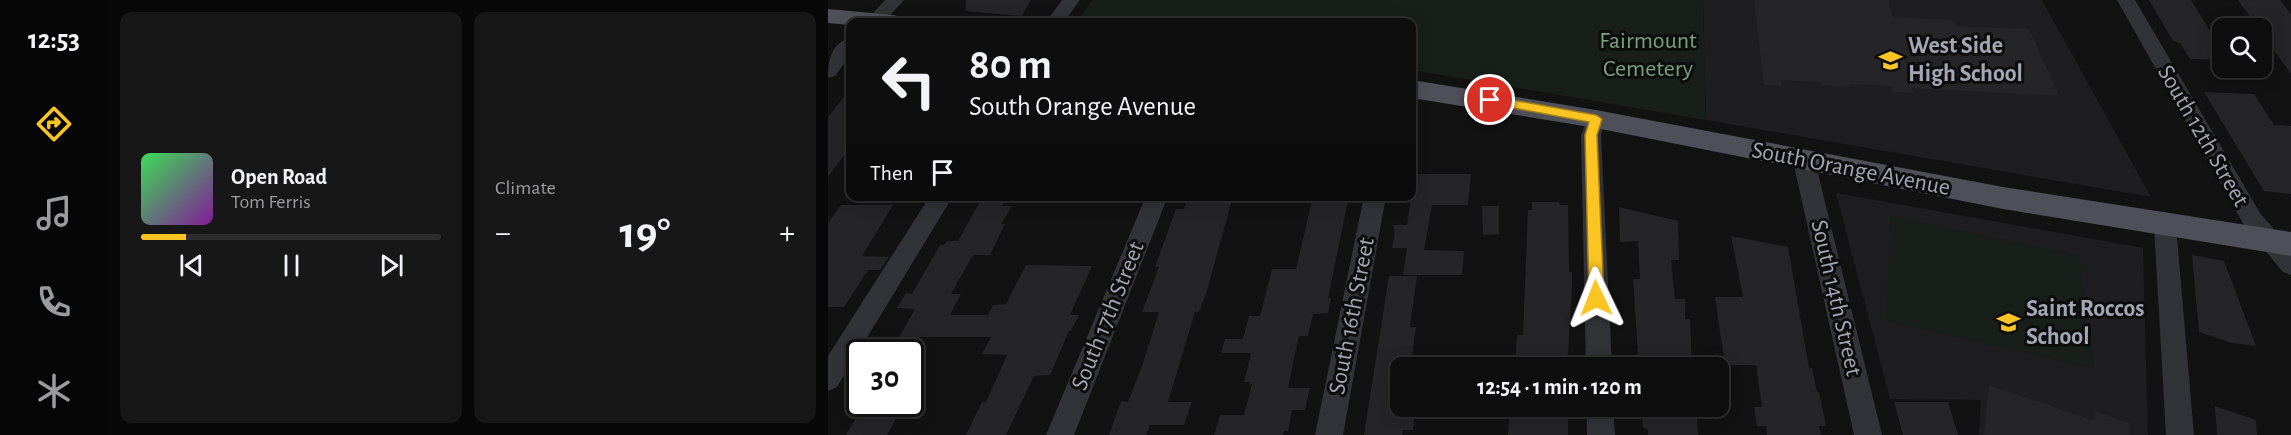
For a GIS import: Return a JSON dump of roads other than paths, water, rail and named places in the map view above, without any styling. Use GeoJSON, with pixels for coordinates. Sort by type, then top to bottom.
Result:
{"type":"FeatureCollection","features":[{"type":"Feature","properties":{"kind":"main road"},"geometry":{"type":"LineString","coordinates":[[828,16],[846,18]]}},
{"type":"Feature","properties":{"kind":"main road","name":"South Orange Avenue"},"geometry":{"type":"LineString","coordinates":[[1416,90],[1596,119],[1804,161],[2165,226],[2280,243]]}},
{"type":"Feature","properties":{"kind":"street"},"geometry":{"type":"LineString","coordinates":[[884,18],[895,0]]}},
{"type":"Feature","properties":{"kind":"street"},"geometry":{"type":"LineString","coordinates":[[1058,18],[1071,0]]}},
{"type":"Feature","properties":{"kind":"street","name":"South 12th Street"},"geometry":{"type":"LineString","coordinates":[[2126,0],[2252,219],[2280,243],[2291,265]]}},
{"type":"Feature","properties":{"kind":"street"},"geometry":{"type":"LineString","coordinates":[[828,71],[846,49]]}},
{"type":"Feature","properties":{"kind":"street"},"geometry":{"type":"LineString","coordinates":[[1596,119],[1591,135],[1599,357]]}},
{"type":"Feature","properties":{"kind":"street","name":"South 14th Street"},"geometry":{"type":"LineString","coordinates":[[1804,161],[1868,435]]}},
{"type":"Feature","properties":{"kind":"street"},"geometry":{"type":"LineString","coordinates":[[828,379],[939,201]]}},
{"type":"Feature","properties":{"kind":"street","name":"South 17th Street"},"geometry":{"type":"LineString","coordinates":[[1060,435],[1155,201]]}},
{"type":"Feature","properties":{"kind":"street","name":"South 16th Street"},"geometry":{"type":"LineString","coordinates":[[1329,435],[1374,201]]}},
{"type":"Feature","properties":{"kind":"street"},"geometry":{"type":"LineString","coordinates":[[2165,226],[2180,435]]}},
{"type":"Feature","properties":{"kind":"street"},"geometry":{"type":"LineString","coordinates":[[1600,417],[1601,435]]}},
{"type":"Feature","properties":{"kind":"place","name":"West Side High School"},"geometry":{"type":"Point","coordinates":[1890,60]}},
{"type":"Feature","properties":{"kind":"place","name":"Saint Roccos School"},"geometry":{"type":"Point","coordinates":[2008,323]}},
{"type":"Feature","properties":{"kind":"park label","name":"Fairmount Cemetery"},"geometry":{"type":"Point","coordinates":[1648,55]}}]}
